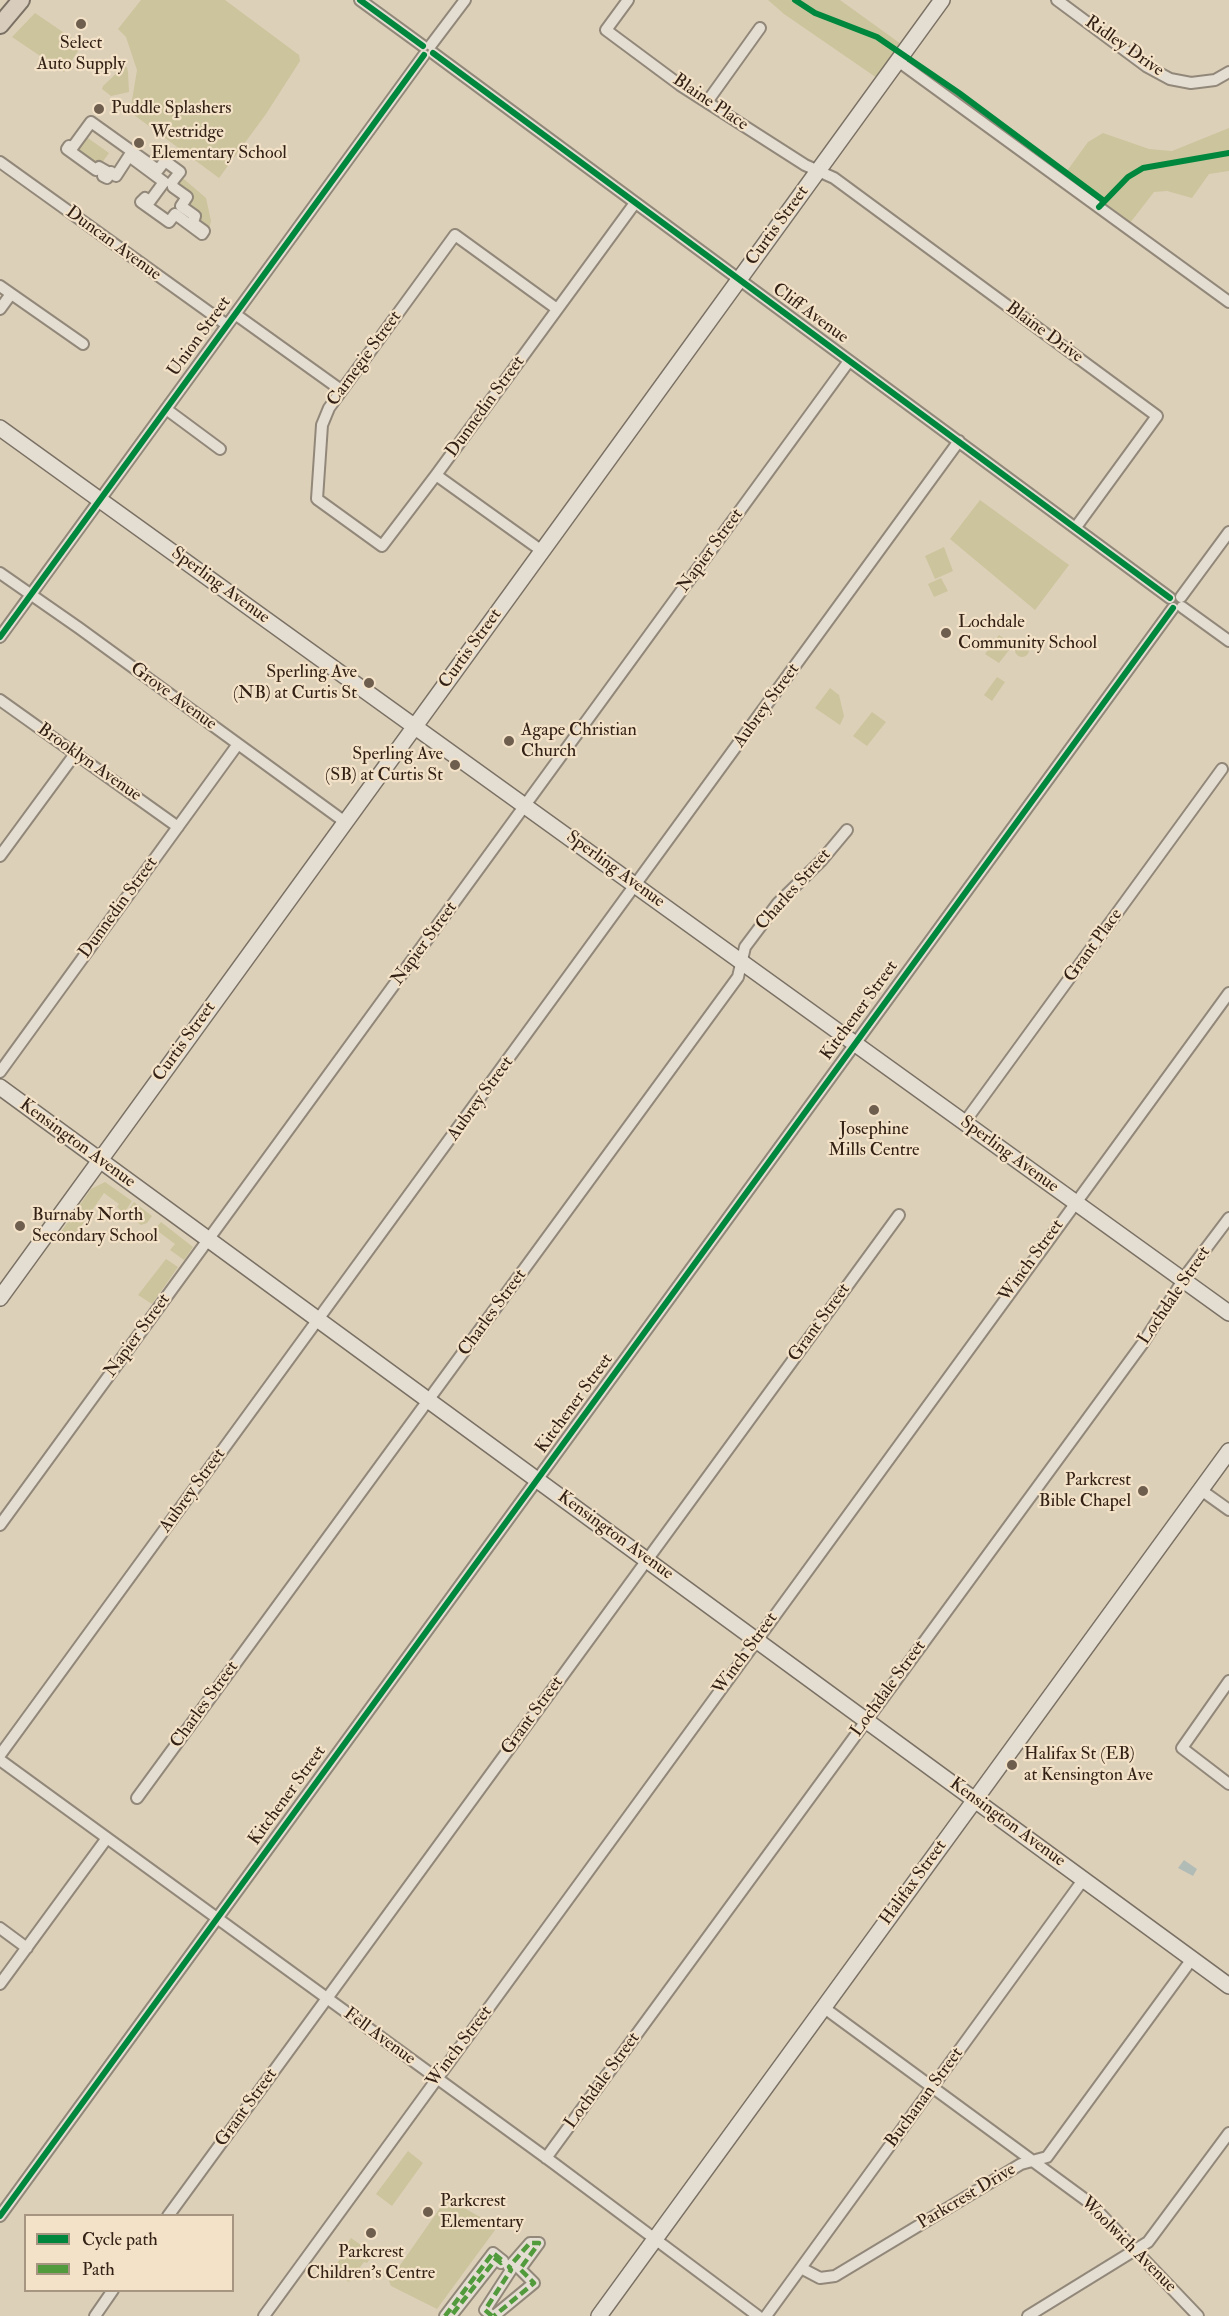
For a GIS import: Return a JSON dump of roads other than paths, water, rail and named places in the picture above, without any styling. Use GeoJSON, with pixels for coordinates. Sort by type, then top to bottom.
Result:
{"type":"FeatureCollection","features":[{"type":"Feature","properties":{"kind":"main road"},"geometry":{"type":"LineString","coordinates":[[0,25],[21,0]]}},
{"type":"Feature","properties":{"kind":"street","name":"Cliff Avenue"},"geometry":{"type":"LineString","coordinates":[[360,0],[1229,641]]}},
{"type":"Feature","properties":{"kind":"street","name":"Union Street"},"geometry":{"type":"LineString","coordinates":[[0,637],[465,0]]}},
{"type":"Feature","properties":{"kind":"street","name":"Blaine Place"},"geometry":{"type":"LineString","coordinates":[[628,0],[606,30],[707,102],[818,171]]}},
{"type":"Feature","properties":{"kind":"street","name":"Curtis Street"},"geometry":{"type":"LineString","coordinates":[[0,1298],[942,0]]}},
{"type":"Feature","properties":{"kind":"street","name":"Ridley Drive"},"geometry":{"type":"LineString","coordinates":[[1057,0],[1146,66],[1170,79],[1191,83],[1215,80],[1229,72]]}},
{"type":"Feature","properties":{"kind":"street"},"geometry":{"type":"LineString","coordinates":[[707,102],[760,28]]}},
{"type":"Feature","properties":{"kind":"street"},"geometry":{"type":"LineString","coordinates":[[898,61],[1229,302]]}},
{"type":"Feature","properties":{"kind":"street"},"geometry":{"type":"LineString","coordinates":[[91,122],[158,171],[165,161],[180,172],[171,182],[173,187],[187,197],[181,206],[195,216],[193,223],[204,231],[202,234],[175,214],[169,222],[141,202],[145,198],[150,201],[164,182],[129,156],[116,176],[111,172],[107,178],[103,176],[106,171],[99,167],[96,170],[67,149],[69,146],[72,148],[91,122]]}},
{"type":"Feature","properties":{"kind":"street","name":"Duncan Avenue"},"geometry":{"type":"LineString","coordinates":[[0,162],[227,325]]}},
{"type":"Feature","properties":{"kind":"street","name":"Blaine Drive"},"geometry":{"type":"LineString","coordinates":[[818,171],[834,178],[1157,416],[1076,527]]}},
{"type":"Feature","properties":{"kind":"street","name":"Dunnedin Street"},"geometry":{"type":"LineString","coordinates":[[317,499],[382,546],[635,203]]}},
{"type":"Feature","properties":{"kind":"street","name":"Carnegie Street"},"geometry":{"type":"LineString","coordinates":[[317,499],[322,425],[328,408],[455,235],[557,309]]}},
{"type":"Feature","properties":{"kind":"street"},"geometry":{"type":"LineString","coordinates":[[0,286],[83,344]]}},
{"type":"Feature","properties":{"kind":"street"},"geometry":{"type":"LineString","coordinates":[[0,309],[11,294]]}},
{"type":"Feature","properties":{"kind":"street"},"geometry":{"type":"LineString","coordinates":[[235,314],[341,390]]}},
{"type":"Feature","properties":{"kind":"street","name":"Napier Street"},"geometry":{"type":"LineString","coordinates":[[0,1525],[849,361]]}},
{"type":"Feature","properties":{"kind":"street"},"geometry":{"type":"LineString","coordinates":[[166,409],[220,449]]}},
{"type":"Feature","properties":{"kind":"street","name":"Sperling Avenue"},"geometry":{"type":"LineString","coordinates":[[0,429],[1229,1313]]}},
{"type":"Feature","properties":{"kind":"street","name":"Aubrey Street"},"geometry":{"type":"LineString","coordinates":[[0,1755],[959,441]]}},
{"type":"Feature","properties":{"kind":"street"},"geometry":{"type":"LineString","coordinates":[[436,475],[542,551]]}},
{"type":"Feature","properties":{"kind":"street","name":"Kitchener Street"},"geometry":{"type":"LineString","coordinates":[[0,2216],[1229,532]]}},
{"type":"Feature","properties":{"kind":"street","name":"Grove Avenue"},"geometry":{"type":"LineString","coordinates":[[0,573],[345,822]]}},
{"type":"Feature","properties":{"kind":"street","name":"Brooklyn Avenue"},"geometry":{"type":"LineString","coordinates":[[0,700],[178,827]]}},
{"type":"Feature","properties":{"kind":"street","name":"Dunnedin Street"},"geometry":{"type":"LineString","coordinates":[[0,1072],[238,744]]}},
{"type":"Feature","properties":{"kind":"street"},"geometry":{"type":"LineString","coordinates":[[0,856],[75,754]]}},
{"type":"Feature","properties":{"kind":"street","name":"Grant Place"},"geometry":{"type":"LineString","coordinates":[[964,1123],[1222,769]]}},
{"type":"Feature","properties":{"kind":"street","name":"Charles Street"},"geometry":{"type":"LineString","coordinates":[[137,1798],[738,977],[745,947],[778,903],[821,861],[847,830]]}},
{"type":"Feature","properties":{"kind":"street","name":"Winch Street"},"geometry":{"type":"LineString","coordinates":[[264,2316],[1229,993]]}},
{"type":"Feature","properties":{"kind":"street","name":"Kensington Avenue"},"geometry":{"type":"LineString","coordinates":[[0,1087],[1229,1986]]}},
{"type":"Feature","properties":{"kind":"street","name":"Grant Street"},"geometry":{"type":"LineString","coordinates":[[169,2214],[898,1215]]}},
{"type":"Feature","properties":{"kind":"street","name":"Lochdale Street"},"geometry":{"type":"LineString","coordinates":[[546,2158],[1143,1343],[1183,1281],[1229,1218]]}},
{"type":"Feature","properties":{"kind":"street","name":"Halifax Street"},"geometry":{"type":"LineString","coordinates":[[599,2316],[1229,1451]]}},
{"type":"Feature","properties":{"kind":"street"},"geometry":{"type":"LineString","coordinates":[[1201,1490],[1229,1510]]}},
{"type":"Feature","properties":{"kind":"street"},"geometry":{"type":"LineString","coordinates":[[1229,1682],[1182,1748],[1229,1784]]}},
{"type":"Feature","properties":{"kind":"street","name":"Fell Avenue"},"geometry":{"type":"LineString","coordinates":[[0,1760],[546,2158],[758,2316]]}},
{"type":"Feature","properties":{"kind":"street"},"geometry":{"type":"LineString","coordinates":[[0,1984],[107,1838]]}},
{"type":"Feature","properties":{"kind":"street","name":"Buchanan Street"},"geometry":{"type":"LineString","coordinates":[[766,2316],[1083,1880]]}},
{"type":"Feature","properties":{"kind":"street"},"geometry":{"type":"LineString","coordinates":[[0,1928],[27,1947]]}},
{"type":"Feature","properties":{"kind":"street","name":"Parkcrest Drive"},"geometry":{"type":"LineString","coordinates":[[801,2268],[820,2278],[835,2276],[1021,2164],[1047,2157],[1192,1959]]}},
{"type":"Feature","properties":{"kind":"street","name":"Woolwich Avenue"},"geometry":{"type":"LineString","coordinates":[[823,2007],[1090,2203],[1197,2316]]}},
{"type":"Feature","properties":{"kind":"street"},"geometry":{"type":"LineString","coordinates":[[1028,2316],[1137,2251],[1148,2242],[1229,2133]]}},
{"type":"Feature","properties":{"kind":"street"},"geometry":{"type":"LineString","coordinates":[[531,2243],[539,2243],[520,2269],[534,2283],[493,2316],[485,2310],[511,2270],[508,2268],[531,2243]]}},
{"type":"Feature","properties":{"kind":"street"},"geometry":{"type":"LineString","coordinates":[[446,2316],[493,2253],[503,2260],[501,2263],[496,2259],[451,2316]]}},
{"type":"Feature","properties":{"kind":"street"},"geometry":{"type":"LineString","coordinates":[[95,2316],[112,2292]]}},
{"type":"Feature","properties":{"kind":"place","name":"Select Auto Supply"},"geometry":{"type":"Point","coordinates":[81,24]}},
{"type":"Feature","properties":{"kind":"place","name":"Puddle Splashers"},"geometry":{"type":"Point","coordinates":[99,109]}},
{"type":"Feature","properties":{"kind":"place","name":"Westridge Elementary School"},"geometry":{"type":"Point","coordinates":[139,143]}},
{"type":"Feature","properties":{"kind":"place","name":"Lochdale Community School"},"geometry":{"type":"Point","coordinates":[946,633]}},
{"type":"Feature","properties":{"kind":"place","name":"Sperling Ave (NB) at Curtis St"},"geometry":{"type":"Point","coordinates":[369,683]}},
{"type":"Feature","properties":{"kind":"place","name":"Agape Christian Church"},"geometry":{"type":"Point","coordinates":[509,741]}},
{"type":"Feature","properties":{"kind":"place","name":"Sperling Ave (SB) at Curtis St"},"geometry":{"type":"Point","coordinates":[455,765]}},
{"type":"Feature","properties":{"kind":"place","name":"Josephine Mills Centre"},"geometry":{"type":"Point","coordinates":[874,1110]}},
{"type":"Feature","properties":{"kind":"place","name":"Burnaby North Secondary School"},"geometry":{"type":"Point","coordinates":[20,1226]}},
{"type":"Feature","properties":{"kind":"place","name":"Parkcrest Bible Chapel"},"geometry":{"type":"Point","coordinates":[1143,1491]}},
{"type":"Feature","properties":{"kind":"place","name":"Halifax St (EB) at Kensington Ave"},"geometry":{"type":"Point","coordinates":[1012,1765]}},
{"type":"Feature","properties":{"kind":"place","name":"Parkcrest Elementary"},"geometry":{"type":"Point","coordinates":[428,2212]}},
{"type":"Feature","properties":{"kind":"place","name":"Parkcrest Children's Centre"},"geometry":{"type":"Point","coordinates":[371,2233]}}]}
